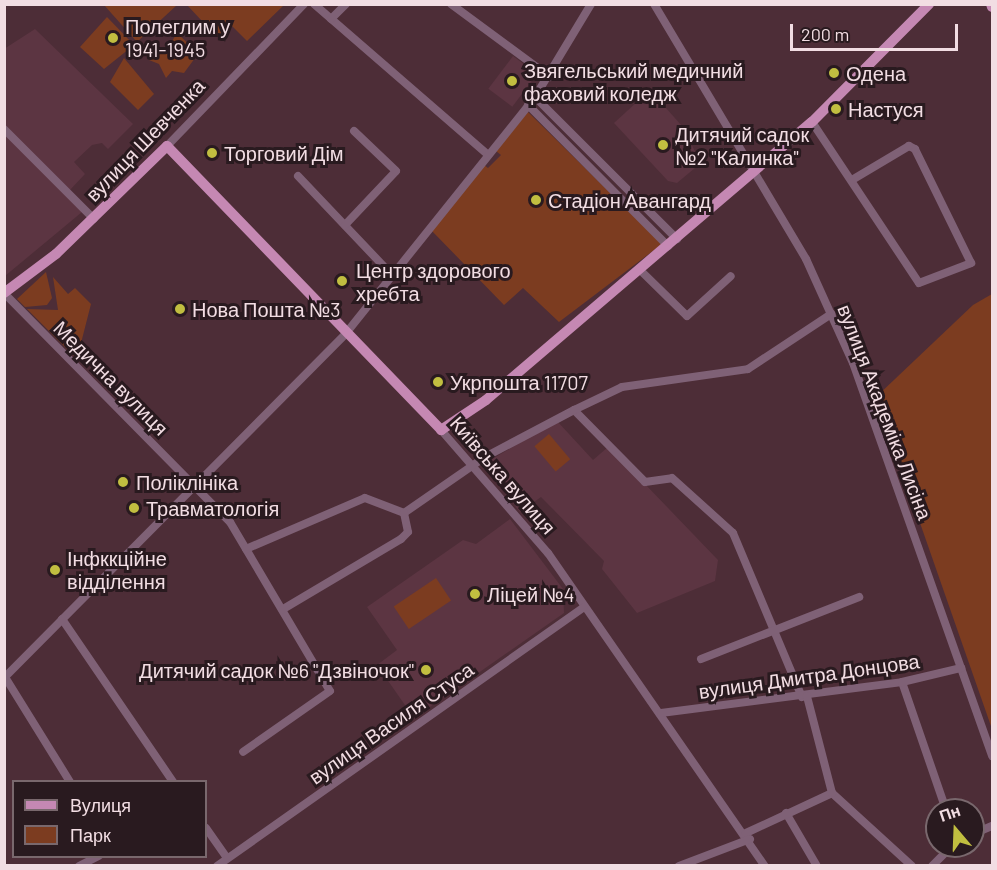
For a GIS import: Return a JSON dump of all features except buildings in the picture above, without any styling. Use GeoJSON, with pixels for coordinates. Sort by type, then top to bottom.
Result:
{"type":"FeatureCollection","features":[{"type":"Feature","properties":{"kind":"main road"},"geometry":{"type":"LineString","coordinates":[[441,430],[486,400],[812,122],[929,4]]}},
{"type":"Feature","properties":{"kind":"main road","name":"вулиця Шевченка"},"geometry":{"type":"LineString","coordinates":[[4,293],[94,219],[167,146]]}},
{"type":"Feature","properties":{"kind":"main road","name":"Київська вулиця"},"geometry":{"type":"LineString","coordinates":[[167,146],[441,430]]}},
{"type":"Feature","properties":{"kind":"street","name":"вулиця Шевченка"},"geometry":{"type":"LineString","coordinates":[[167,146],[304,4]]}},
{"type":"Feature","properties":{"kind":"street"},"geometry":{"type":"LineString","coordinates":[[314,4],[487,154]]}},
{"type":"Feature","properties":{"kind":"street"},"geometry":{"type":"LineString","coordinates":[[331,19],[346,4]]}},
{"type":"Feature","properties":{"kind":"street"},"geometry":{"type":"LineString","coordinates":[[451,4],[550,77]]}},
{"type":"Feature","properties":{"kind":"street"},"geometry":{"type":"LineString","coordinates":[[69,780],[5,678],[347,332],[390,273],[535,98],[550,77],[591,4]]}},
{"type":"Feature","properties":{"kind":"street","name":"вулиця Академіка Лисіна"},"geometry":{"type":"LineString","coordinates":[[654,4],[806,259],[831,314],[993,756]]}},
{"type":"Feature","properties":{"kind":"street"},"geometry":{"type":"LineString","coordinates":[[535,98],[673,242]]}},
{"type":"Feature","properties":{"kind":"street"},"geometry":{"type":"LineString","coordinates":[[528,105],[673,242]]}},
{"type":"Feature","properties":{"kind":"street"},"geometry":{"type":"LineString","coordinates":[[812,122],[919,283],[973,260],[915,149],[909,146],[852,180]]}},
{"type":"Feature","properties":{"kind":"street"},"geometry":{"type":"LineString","coordinates":[[4,129],[94,219]]}},
{"type":"Feature","properties":{"kind":"street"},"geometry":{"type":"LineString","coordinates":[[345,225],[396,171],[354,131]]}},
{"type":"Feature","properties":{"kind":"street"},"geometry":{"type":"LineString","coordinates":[[298,176],[390,273]]}},
{"type":"Feature","properties":{"kind":"street"},"geometry":{"type":"LineString","coordinates":[[639,269],[687,316],[731,276]]}},
{"type":"Feature","properties":{"kind":"street","name":"Медична вулиця"},"geometry":{"type":"LineString","coordinates":[[4,293],[230,522],[283,609],[330,693],[243,752]]}},
{"type":"Feature","properties":{"kind":"street"},"geometry":{"type":"LineString","coordinates":[[404,513],[473,469],[574,410],[622,387],[748,369],[831,314]]}},
{"type":"Feature","properties":{"kind":"street"},"geometry":{"type":"LineString","coordinates":[[574,410],[645,482],[672,478],[733,533],[805,697],[832,793],[912,866]]}},
{"type":"Feature","properties":{"kind":"street","name":"Київська вулиця"},"geometry":{"type":"LineString","coordinates":[[441,430],[548,553],[583,608],[748,836],[765,866]]}},
{"type":"Feature","properties":{"kind":"street"},"geometry":{"type":"LineString","coordinates":[[246,549],[365,498],[404,513]]}},
{"type":"Feature","properties":{"kind":"street"},"geometry":{"type":"LineString","coordinates":[[283,609],[401,539],[408,532],[404,513]]}},
{"type":"Feature","properties":{"kind":"street"},"geometry":{"type":"LineString","coordinates":[[701,659],[859,597]]}},
{"type":"Feature","properties":{"kind":"street","name":"вулиця Василя Стуса"},"geometry":{"type":"LineString","coordinates":[[217,866],[583,608]]}},
{"type":"Feature","properties":{"kind":"street"},"geometry":{"type":"LineString","coordinates":[[62,619],[172,780]]}},
{"type":"Feature","properties":{"kind":"street","name":"вулиця Дмитра Донцова"},"geometry":{"type":"LineString","coordinates":[[661,713],[805,697],[902,682],[961,668]]}},
{"type":"Feature","properties":{"kind":"street"},"geometry":{"type":"LineString","coordinates":[[902,682],[942,798]]}},
{"type":"Feature","properties":{"kind":"street"},"geometry":{"type":"LineString","coordinates":[[679,866],[748,836],[786,813],[832,793]]}},
{"type":"Feature","properties":{"kind":"street"},"geometry":{"type":"LineString","coordinates":[[786,813],[818,866]]}},
{"type":"Feature","properties":{"kind":"street"},"geometry":{"type":"LineString","coordinates":[[207,829],[227,858]]}},
{"type":"Feature","properties":{"kind":"street"},"geometry":{"type":"LineString","coordinates":[[79,866],[95,858]]}},
{"type":"Feature","properties":{"kind":"shaded area"},"geometry":{"type":"Polygon","coordinates":[[[35,29],[133,124],[108,149],[102,143],[92,145],[74,162],[85,174],[69,191],[5,125],[4,49],[35,29]]]}},
{"type":"Feature","properties":{"kind":"shaded area","name":"Звягельський медичний фаховий коледж"},"geometry":{"type":"Polygon","coordinates":[[[513,56],[537,74],[512,107],[488,89],[513,56]]]}},
{"type":"Feature","properties":{"kind":"shaded area","name":"Дитячий садок №2 \"Калинка\""},"geometry":{"type":"Polygon","coordinates":[[[650,90],[682,126],[701,163],[677,183],[668,181],[614,123],[650,90]]]}},
{"type":"Feature","properties":{"kind":"shaded area"},"geometry":{"type":"Polygon","coordinates":[[[4,133],[82,212],[5,276],[4,276],[4,133]]]}},
{"type":"Feature","properties":{"kind":"shaded area"},"geometry":{"type":"Polygon","coordinates":[[[557,421],[593,460],[608,447],[645,484],[718,560],[715,581],[637,613],[602,569],[604,561],[541,497],[520,512],[482,465],[557,421]]]}},
{"type":"Feature","properties":{"kind":"shaded area","name":"Ліцей №4"},"geometry":{"type":"Polygon","coordinates":[[[510,519],[563,589],[564,613],[414,718],[377,665],[397,650],[367,607],[463,540],[476,544],[510,519]]]}},
{"type":"Feature","properties":{"kind":"green space"},"geometry":{"type":"Polygon","coordinates":[[[104,5],[177,5],[137,42],[104,5]]]}},
{"type":"Feature","properties":{"kind":"green space"},"geometry":{"type":"Polygon","coordinates":[[[187,5],[284,5],[247,41],[231,25],[217,37],[187,5]]]}},
{"type":"Feature","properties":{"kind":"green space"},"geometry":{"type":"Polygon","coordinates":[[[107,17],[134,45],[104,69],[80,47],[107,17]]]}},
{"type":"Feature","properties":{"kind":"green space"},"geometry":{"type":"Polygon","coordinates":[[[177,33],[194,49],[195,58],[184,73],[172,71],[166,78],[159,64],[149,60],[156,47],[166,51],[177,33]]]}},
{"type":"Feature","properties":{"kind":"green space"},"geometry":{"type":"Polygon","coordinates":[[[124,58],[154,94],[138,110],[110,82],[124,58]]]}},
{"type":"Feature","properties":{"kind":"green space","name":"Стадіон Авангард"},"geometry":{"type":"Polygon","coordinates":[[[528,112],[662,244],[559,322],[523,288],[504,305],[431,230],[484,165],[488,168],[501,155],[496,151],[528,112]]]}},
{"type":"Feature","properties":{"kind":"green space"},"geometry":{"type":"Polygon","coordinates":[[[46,272],[52,298],[47,305],[25,307],[17,299],[46,272]]]}},
{"type":"Feature","properties":{"kind":"green space"},"geometry":{"type":"Polygon","coordinates":[[[53,277],[68,294],[75,288],[91,304],[80,347],[90,350],[79,361],[27,309],[58,310],[53,277]]]}},
{"type":"Feature","properties":{"kind":"green space"},"geometry":{"type":"Polygon","coordinates":[[[992,294],[992,729],[876,397],[973,305],[992,294]]]}},
{"type":"Feature","properties":{"kind":"green space"},"geometry":{"type":"Polygon","coordinates":[[[549,434],[570,459],[556,471],[534,446],[549,434]]]}},
{"type":"Feature","properties":{"kind":"green space"},"geometry":{"type":"Polygon","coordinates":[[[436,578],[451,600],[409,629],[394,607],[436,578]]]}},
{"type":"Feature","properties":{"kind":"place","name":"Полеглим у 1941-1945"},"geometry":{"type":"Point","coordinates":[113,38]}},
{"type":"Feature","properties":{"kind":"place","name":"Одена"},"geometry":{"type":"Point","coordinates":[834,73]}},
{"type":"Feature","properties":{"kind":"place","name":"Звягельський медичний фаховий коледж"},"geometry":{"type":"Point","coordinates":[512,81]}},
{"type":"Feature","properties":{"kind":"place","name":"Настуся"},"geometry":{"type":"Point","coordinates":[836,109]}},
{"type":"Feature","properties":{"kind":"place","name":"Дитячий садок №2 \"Калинка\""},"geometry":{"type":"Point","coordinates":[663,145]}},
{"type":"Feature","properties":{"kind":"place","name":"Торговий Дім"},"geometry":{"type":"Point","coordinates":[212,153]}},
{"type":"Feature","properties":{"kind":"place","name":"Стадіон Авангард"},"geometry":{"type":"Point","coordinates":[536,200]}},
{"type":"Feature","properties":{"kind":"place","name":"Центр здорового хребта"},"geometry":{"type":"Point","coordinates":[342,281]}},
{"type":"Feature","properties":{"kind":"place","name":"Нова Пошта №3"},"geometry":{"type":"Point","coordinates":[180,309]}},
{"type":"Feature","properties":{"kind":"place","name":"Укрпошта 11707"},"geometry":{"type":"Point","coordinates":[438,382]}},
{"type":"Feature","properties":{"kind":"place","name":"Поліклініка"},"geometry":{"type":"Point","coordinates":[123,482]}},
{"type":"Feature","properties":{"kind":"place","name":"Травматологія"},"geometry":{"type":"Point","coordinates":[134,508]}},
{"type":"Feature","properties":{"kind":"place","name":"Інфккційне відділення"},"geometry":{"type":"Point","coordinates":[55,570]}},
{"type":"Feature","properties":{"kind":"place","name":"Ліцей №4"},"geometry":{"type":"Point","coordinates":[475,594]}},
{"type":"Feature","properties":{"kind":"place","name":"Дитячий садок №6 \"Дзвіночок\""},"geometry":{"type":"Point","coordinates":[426,670]}}]}
